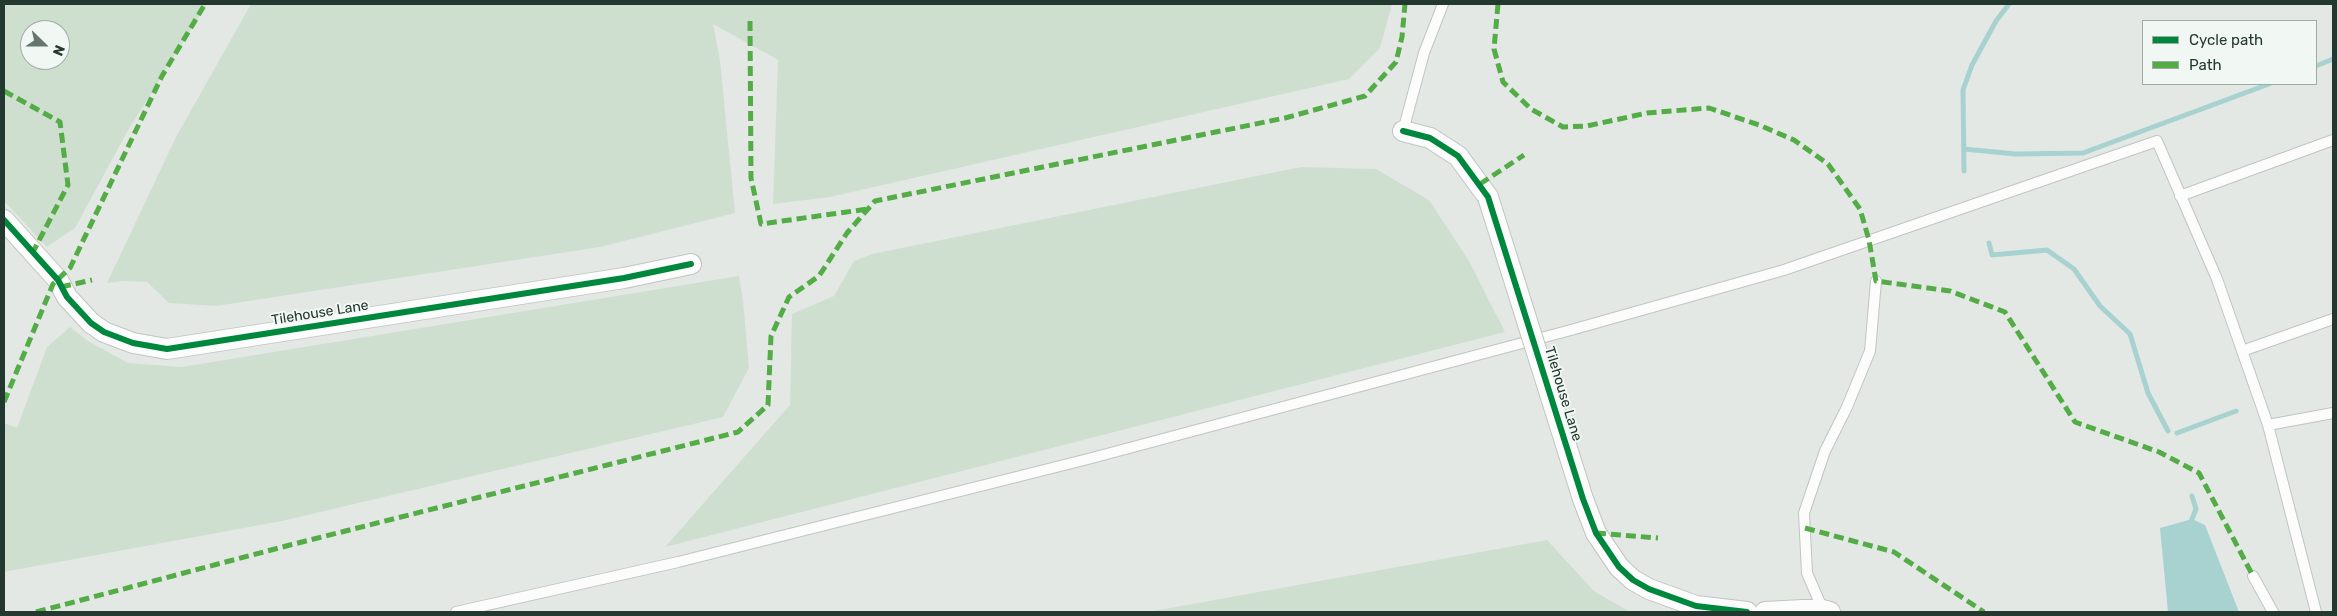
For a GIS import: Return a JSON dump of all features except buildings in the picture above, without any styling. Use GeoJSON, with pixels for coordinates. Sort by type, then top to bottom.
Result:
{"type":"FeatureCollection","features":[{"type":"Feature","properties":{"kind":"street","name":"Tilehouse Lane"},"geometry":{"type":"LineString","coordinates":[[1403,131],[1430,138],[1458,156],[1488,197],[1583,499],[1596,533],[1619,567],[1633,580],[1649,589],[1696,606],[1746,612]]}},
{"type":"Feature","properties":{"kind":"street","name":"Tilehouse Lane"},"geometry":{"type":"LineString","coordinates":[[4,220],[58,280],[67,297],[91,323],[104,332],[133,343],[167,349],[624,278],[691,264]]}},
{"type":"Feature","properties":{"kind":"street"},"geometry":{"type":"LineString","coordinates":[[1765,612],[1826,611]]}},
{"type":"Feature","properties":{"kind":"lane"},"geometry":{"type":"LineString","coordinates":[[1403,131],[1424,53],[1443,4]]}},
{"type":"Feature","properties":{"kind":"lane"},"geometry":{"type":"LineString","coordinates":[[2180,196],[2333,140]]}},
{"type":"Feature","properties":{"kind":"lane"},"geometry":{"type":"LineString","coordinates":[[456,612],[678,562],[1088,460],[1581,328],[1784,270],[2157,141],[2217,279],[2268,425],[2316,612]]}},
{"type":"Feature","properties":{"kind":"lane"},"geometry":{"type":"LineString","coordinates":[[1826,611],[1807,573],[1804,513],[1825,451],[1847,407],[1870,351],[1876,281]]}},
{"type":"Feature","properties":{"kind":"lane"},"geometry":{"type":"LineString","coordinates":[[2242,351],[2333,319]]}},
{"type":"Feature","properties":{"kind":"lane"},"geometry":{"type":"LineString","coordinates":[[2268,425],[2333,413]]}},
{"type":"Feature","properties":{"kind":"lane"},"geometry":{"type":"LineString","coordinates":[[2253,576],[2273,612]]}},
{"type":"Feature","properties":{"kind":"green space"},"geometry":{"type":"Polygon","coordinates":[[[4,4],[207,4],[127,132],[75,228],[47,247],[4,201],[4,4]]]}},
{"type":"Feature","properties":{"kind":"green space"},"geometry":{"type":"Polygon","coordinates":[[[251,4],[1392,4],[1380,48],[1349,79],[830,197],[773,204],[778,60],[713,24],[720,60],[735,213],[600,247],[216,306],[169,303],[147,282],[123,281],[107,283],[176,137],[251,4]]]}},
{"type":"Feature","properties":{"kind":"green space"},"geometry":{"type":"Polygon","coordinates":[[[1301,167],[1376,169],[1429,200],[1469,261],[1505,332],[665,547],[790,405],[792,314],[834,296],[854,261],[872,254],[1301,167]]]}},
{"type":"Feature","properties":{"kind":"green space"},"geometry":{"type":"Polygon","coordinates":[[[739,276],[749,368],[723,417],[282,521],[4,572],[4,423],[17,428],[47,347],[70,327],[88,341],[128,363],[182,367],[739,276]]]}},
{"type":"Feature","properties":{"kind":"green space"},"geometry":{"type":"Polygon","coordinates":[[[1547,540],[1594,591],[1630,612],[1148,612],[1547,540]]]}},
{"type":"Feature","properties":{"kind":"water"},"geometry":{"type":"Polygon","coordinates":[[[2192,519],[2205,525],[2239,612],[2168,612],[2160,528],[2192,519]]]}},
{"type":"Feature","properties":{"kind":"waterway"},"geometry":{"type":"LineString","coordinates":[[1964,171],[1963,90],[1972,65],[1996,21],[2009,4]]}},
{"type":"Feature","properties":{"kind":"waterway"},"geometry":{"type":"LineString","coordinates":[[2317,66],[2333,59]]}},
{"type":"Feature","properties":{"kind":"waterway"},"geometry":{"type":"LineString","coordinates":[[1964,149],[2015,154],[2083,153],[2266,85]]}},
{"type":"Feature","properties":{"kind":"waterway"},"geometry":{"type":"LineString","coordinates":[[1989,243],[1992,255],[2047,250],[2074,269],[2100,306],[2130,334],[2148,393],[2168,431]]}},
{"type":"Feature","properties":{"kind":"waterway"},"geometry":{"type":"LineString","coordinates":[[2177,433],[2236,411]]}},
{"type":"Feature","properties":{"kind":"waterway"},"geometry":{"type":"LineString","coordinates":[[2192,496],[2196,509],[2192,519]]}},
{"type":"Feature","properties":{"kind":"marked path"},"geometry":{"type":"LineString","coordinates":[[4,402],[53,284],[70,268],[162,76],[205,4]]}},
{"type":"Feature","properties":{"kind":"marked path"},"geometry":{"type":"LineString","coordinates":[[36,612],[290,545],[738,432],[768,405],[771,336],[789,297],[819,276],[847,233],[875,201],[1285,118],[1365,96],[1396,62],[1402,37],[1405,4]]}},
{"type":"Feature","properties":{"kind":"marked path"},"geometry":{"type":"LineString","coordinates":[[1498,4],[1494,49],[1503,82],[1531,109],[1563,127],[1587,126],[1647,113],[1709,108],[1759,125],[1794,140],[1828,164],[1860,209],[1869,240],[1876,281],[1950,291],[2005,312],[2075,422],[2159,452],[2199,473],[2253,576]]}},
{"type":"Feature","properties":{"kind":"marked path"},"geometry":{"type":"LineString","coordinates":[[750,21],[751,178],[761,224],[868,209]]}},
{"type":"Feature","properties":{"kind":"marked path"},"geometry":{"type":"LineString","coordinates":[[4,91],[60,122],[68,185],[33,252]]}},
{"type":"Feature","properties":{"kind":"marked path"},"geometry":{"type":"LineString","coordinates":[[1480,184],[1524,155]]}},
{"type":"Feature","properties":{"kind":"marked path"},"geometry":{"type":"LineString","coordinates":[[61,287],[92,280]]}},
{"type":"Feature","properties":{"kind":"marked path"},"geometry":{"type":"LineString","coordinates":[[1805,528],[1894,552],[1984,612]]}},
{"type":"Feature","properties":{"kind":"marked path"},"geometry":{"type":"LineString","coordinates":[[1596,533],[1658,538]]}},
{"type":"Feature","properties":{"kind":"cycle path"},"geometry":{"type":"LineString","coordinates":[[1403,131],[1430,138],[1458,156],[1488,197],[1583,499],[1596,533],[1619,567],[1633,580],[1649,589],[1696,606],[1747,612]]}},
{"type":"Feature","properties":{"kind":"cycle path"},"geometry":{"type":"LineString","coordinates":[[4,220],[58,280],[67,297],[91,323],[104,332],[133,343],[167,349],[624,278],[691,264]]}}]}
